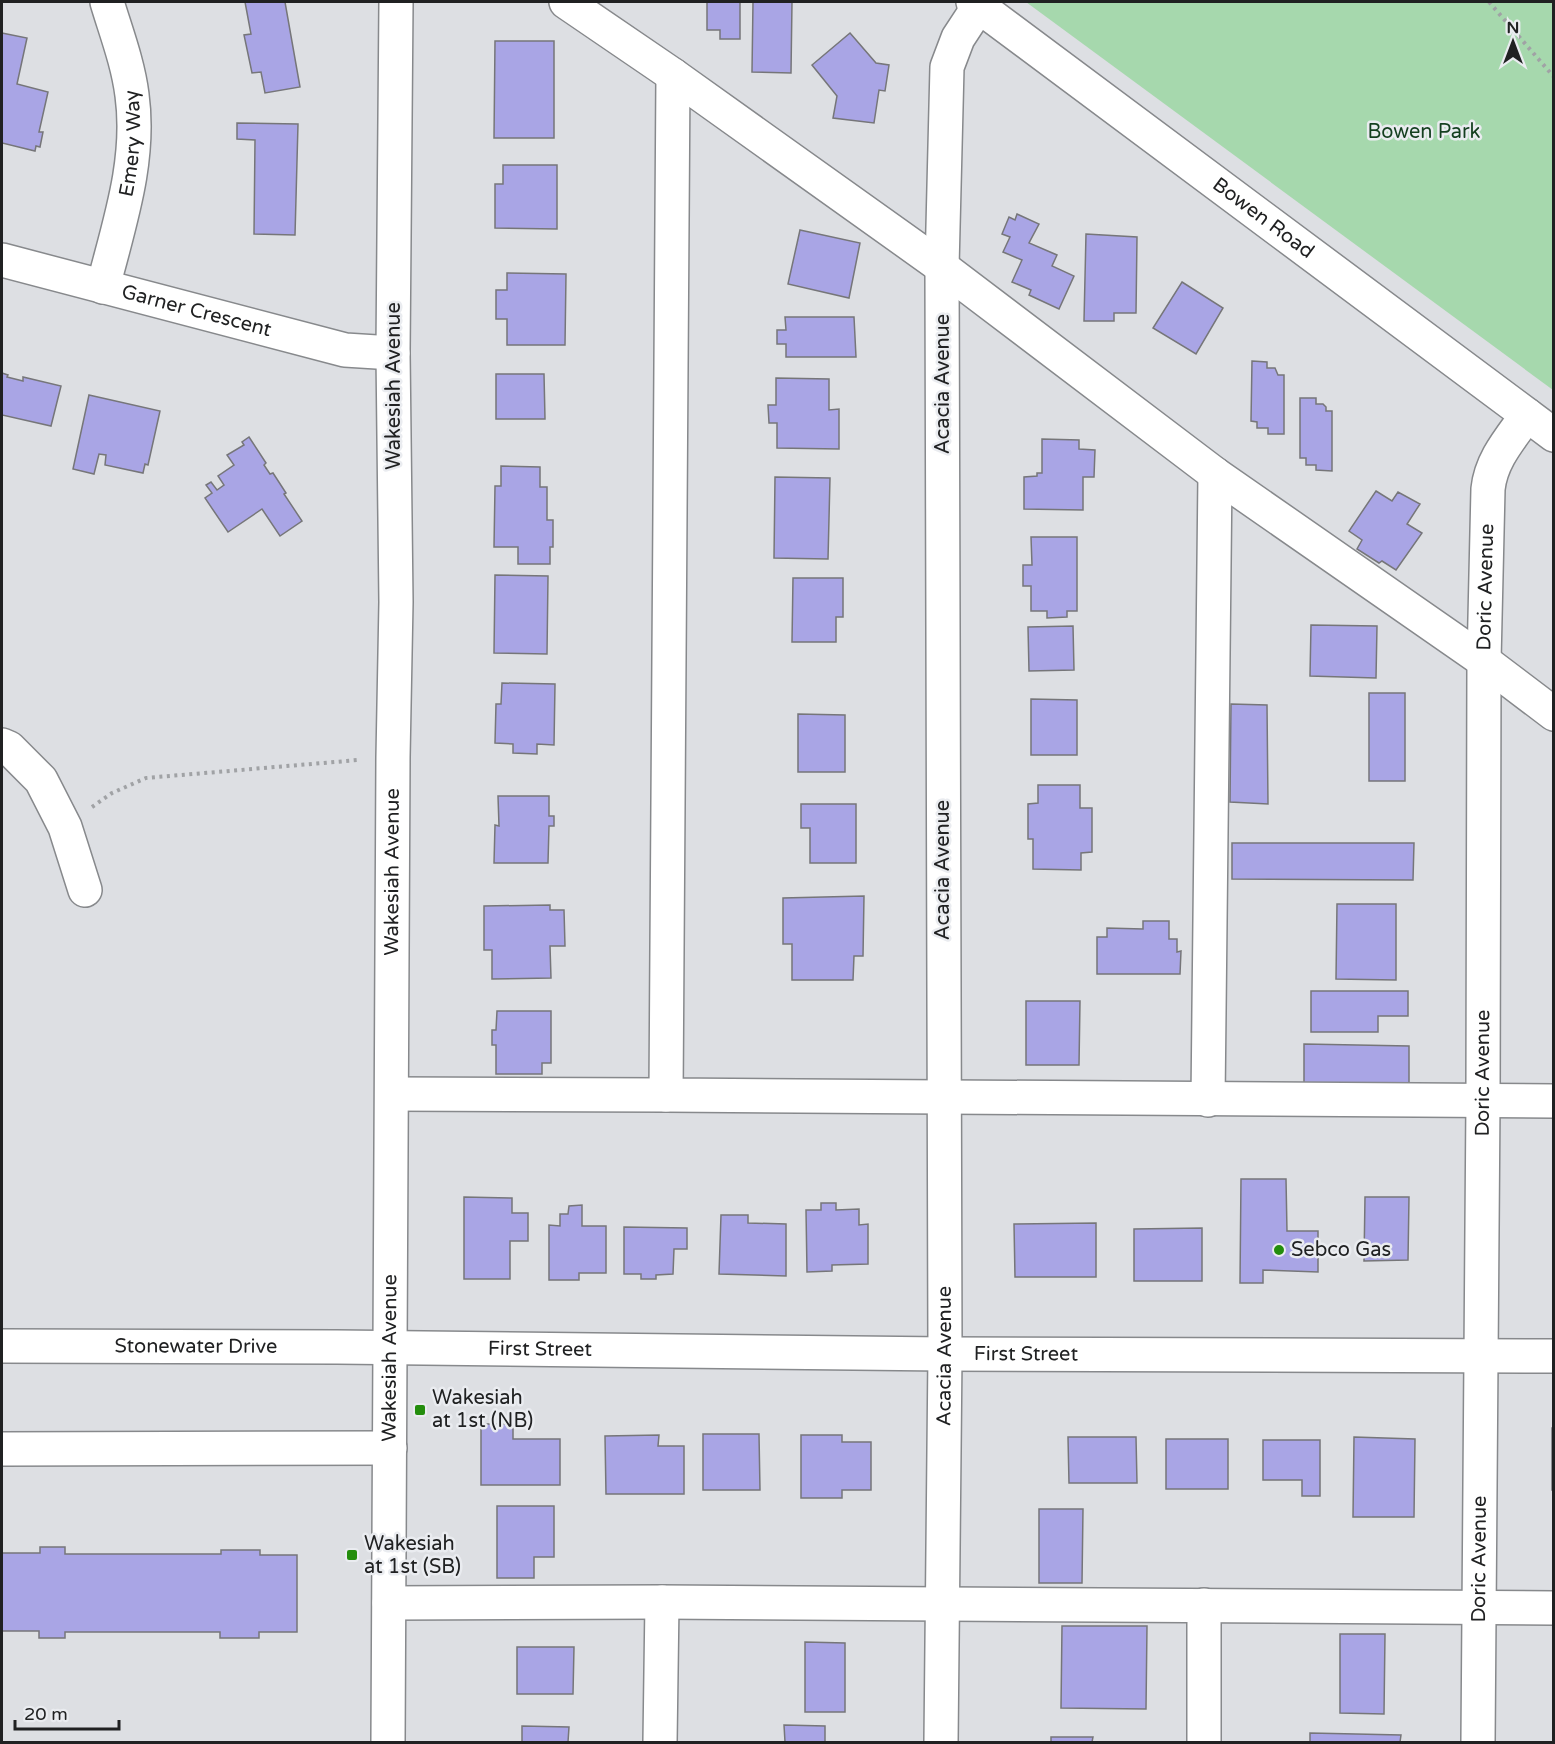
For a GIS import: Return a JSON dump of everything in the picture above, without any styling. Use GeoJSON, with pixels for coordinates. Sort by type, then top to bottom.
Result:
{"type":"FeatureCollection","features":[{"type":"Feature","properties":{"kind":"street","name":"Emery Way"},"geometry":{"type":"LineString","coordinates":[[103,287],[128,192],[134,158],[135,125],[132,94],[124,57],[107,2]]}},
{"type":"Feature","properties":{"kind":"street","name":"Wakesiah Avenue"},"geometry":{"type":"LineString","coordinates":[[388,1743],[393,757],[396,602],[393,353],[396,2]]}},
{"type":"Feature","properties":{"kind":"street"},"geometry":{"type":"LineString","coordinates":[[566,2],[673,75],[942,267],[1215,474],[1484,661],[1554,714]]}},
{"type":"Feature","properties":{"kind":"street","name":"Acacia Avenue"},"geometry":{"type":"LineString","coordinates":[[941,1743],[945,1354],[942,267],[947,66],[958,38],[976,4]]}},
{"type":"Feature","properties":{"kind":"street","name":"Bowen Road"},"geometry":{"type":"LineString","coordinates":[[976,4],[1554,435]]}},
{"type":"Feature","properties":{"kind":"street"},"geometry":{"type":"LineString","coordinates":[[666,1095],[673,75]]}},
{"type":"Feature","properties":{"kind":"street","name":"Garner Crescent"},"geometry":{"type":"LineString","coordinates":[[2,260],[345,350],[393,353]]}},
{"type":"Feature","properties":{"kind":"street","name":"Doric Avenue"},"geometry":{"type":"LineString","coordinates":[[1478,1743],[1484,661],[1490,475],[1496,460],[1527,415]]}},
{"type":"Feature","properties":{"kind":"street"},"geometry":{"type":"LineString","coordinates":[[1208,1100],[1215,474]]}},
{"type":"Feature","properties":{"kind":"street"},"geometry":{"type":"LineString","coordinates":[[2,745],[9,748],[41,780],[65,826],[85,890]]}},
{"type":"Feature","properties":{"kind":"street"},"geometry":{"type":"LineString","coordinates":[[392,1094],[1554,1101]]}},
{"type":"Feature","properties":{"kind":"street","name":"Stonewater Drive"},"geometry":{"type":"LineString","coordinates":[[2,1346],[390,1347]]}},
{"type":"Feature","properties":{"kind":"street","name":"First Street"},"geometry":{"type":"LineString","coordinates":[[390,1347],[945,1354],[1554,1356]]}},
{"type":"Feature","properties":{"kind":"street"},"geometry":{"type":"LineString","coordinates":[[2,1449],[390,1448]]}},
{"type":"Feature","properties":{"kind":"street"},"geometry":{"type":"LineString","coordinates":[[660,1743],[662,1602]]}},
{"type":"Feature","properties":{"kind":"street"},"geometry":{"type":"LineString","coordinates":[[389,1603],[662,1602],[1554,1608]]}},
{"type":"Feature","properties":{"kind":"street"},"geometry":{"type":"LineString","coordinates":[[1204,1605],[1204,1743]]}},
{"type":"Feature","properties":{"kind":"path"},"geometry":{"type":"LineString","coordinates":[[1489,2],[1554,77]]}},
{"type":"Feature","properties":{"kind":"path"},"geometry":{"type":"LineString","coordinates":[[65,826],[112,793],[146,778],[393,757]]}},
{"type":"Feature","properties":{"kind":"green space","name":"Bowen Park"},"geometry":{"type":"Polygon","coordinates":[[[1026,2],[1553,2],[1553,390],[1026,2]]]}},
{"type":"Feature","properties":{"kind":"building"},"geometry":{"type":"Polygon","coordinates":[[[245,2],[285,2],[300,87],[265,93],[261,72],[252,73],[244,35],[251,34],[245,2]]]}},
{"type":"Feature","properties":{"kind":"building"},"geometry":{"type":"Polygon","coordinates":[[[707,2],[740,2],[740,39],[720,39],[720,30],[707,30],[707,2]]]}},
{"type":"Feature","properties":{"kind":"building"},"geometry":{"type":"Polygon","coordinates":[[[753,2],[792,2],[791,73],[752,72],[753,2]]]}},
{"type":"Feature","properties":{"kind":"building"},"geometry":{"type":"Polygon","coordinates":[[[2,33],[27,38],[17,84],[48,92],[39,132],[43,132],[40,147],[36,146],[35,151],[2,143],[2,33]]]}},
{"type":"Feature","properties":{"kind":"building"},"geometry":{"type":"Polygon","coordinates":[[[850,33],[876,63],[889,65],[885,91],[879,90],[874,123],[833,118],[837,96],[812,65],[850,33]]]}},
{"type":"Feature","properties":{"kind":"building"},"geometry":{"type":"Polygon","coordinates":[[[495,41],[554,41],[554,138],[494,138],[495,41]]]}},
{"type":"Feature","properties":{"kind":"building"},"geometry":{"type":"Polygon","coordinates":[[[237,123],[298,124],[295,235],[254,234],[255,140],[237,139],[237,123]]]}},
{"type":"Feature","properties":{"kind":"building"},"geometry":{"type":"Polygon","coordinates":[[[503,165],[557,165],[557,229],[495,228],[495,184],[503,184],[503,165]]]}},
{"type":"Feature","properties":{"kind":"building"},"geometry":{"type":"Polygon","coordinates":[[[1017,214],[1039,224],[1029,243],[1057,255],[1052,266],[1074,276],[1059,309],[1029,295],[1031,290],[1012,282],[1022,260],[1003,252],[1010,237],[1002,234],[1009,217],[1015,220],[1017,214]]]}},
{"type":"Feature","properties":{"kind":"building"},"geometry":{"type":"Polygon","coordinates":[[[800,230],[860,243],[849,298],[788,284],[800,230]]]}},
{"type":"Feature","properties":{"kind":"building"},"geometry":{"type":"Polygon","coordinates":[[[1086,234],[1137,237],[1136,313],[1114,313],[1114,321],[1084,321],[1086,234]]]}},
{"type":"Feature","properties":{"kind":"building"},"geometry":{"type":"Polygon","coordinates":[[[507,273],[566,274],[565,345],[507,345],[507,319],[496,319],[496,290],[507,290],[507,273]]]}},
{"type":"Feature","properties":{"kind":"building"},"geometry":{"type":"Polygon","coordinates":[[[1182,282],[1223,308],[1196,354],[1153,328],[1182,282]]]}},
{"type":"Feature","properties":{"kind":"building"},"geometry":{"type":"Polygon","coordinates":[[[785,317],[854,317],[856,357],[786,357],[786,344],[777,344],[777,330],[786,330],[785,317]]]}},
{"type":"Feature","properties":{"kind":"building"},"geometry":{"type":"Polygon","coordinates":[[[1252,361],[1267,362],[1267,368],[1275,368],[1278,375],[1284,375],[1284,434],[1268,434],[1268,428],[1257,428],[1257,422],[1251,421],[1252,361]]]}},
{"type":"Feature","properties":{"kind":"building"},"geometry":{"type":"Polygon","coordinates":[[[2,373],[8,375],[7,377],[23,381],[23,377],[61,386],[51,426],[2,415],[2,373]]]}},
{"type":"Feature","properties":{"kind":"building"},"geometry":{"type":"Polygon","coordinates":[[[496,374],[544,374],[545,419],[496,419],[496,374]]]}},
{"type":"Feature","properties":{"kind":"building"},"geometry":{"type":"Polygon","coordinates":[[[776,378],[829,379],[829,410],[839,409],[839,449],[777,448],[777,423],[769,423],[768,405],[776,405],[776,378]]]}},
{"type":"Feature","properties":{"kind":"building"},"geometry":{"type":"Polygon","coordinates":[[[89,395],[160,411],[148,465],[145,464],[143,473],[105,465],[106,455],[99,454],[94,474],[73,469],[89,395]]]}},
{"type":"Feature","properties":{"kind":"building"},"geometry":{"type":"Polygon","coordinates":[[[1300,398],[1316,398],[1316,404],[1323,404],[1326,411],[1332,411],[1332,471],[1316,470],[1316,465],[1306,465],[1306,458],[1300,458],[1300,398]]]}},
{"type":"Feature","properties":{"kind":"building"},"geometry":{"type":"Polygon","coordinates":[[[249,437],[266,463],[264,465],[270,474],[273,473],[302,521],[280,536],[262,509],[228,532],[205,498],[212,493],[206,485],[211,482],[217,490],[224,485],[218,476],[234,465],[227,455],[244,445],[242,442],[249,437]]]}},
{"type":"Feature","properties":{"kind":"building"},"geometry":{"type":"Polygon","coordinates":[[[1042,439],[1079,440],[1079,449],[1095,450],[1094,477],[1083,477],[1083,510],[1024,509],[1024,477],[1037,476],[1037,473],[1042,473],[1042,439]]]}},
{"type":"Feature","properties":{"kind":"building"},"geometry":{"type":"Polygon","coordinates":[[[501,466],[540,467],[540,487],[547,487],[547,520],[553,520],[553,547],[550,547],[550,564],[518,564],[518,547],[494,547],[495,486],[501,486],[501,466]]]}},
{"type":"Feature","properties":{"kind":"building"},"geometry":{"type":"Polygon","coordinates":[[[775,477],[830,478],[828,559],[774,558],[775,477]]]}},
{"type":"Feature","properties":{"kind":"building"},"geometry":{"type":"Polygon","coordinates":[[[1376,491],[1392,501],[1398,492],[1420,504],[1407,524],[1422,533],[1396,570],[1382,561],[1379,563],[1357,549],[1362,540],[1349,531],[1376,491]]]}},
{"type":"Feature","properties":{"kind":"building"},"geometry":{"type":"Polygon","coordinates":[[[1031,537],[1077,537],[1077,611],[1067,611],[1067,617],[1047,618],[1047,611],[1031,611],[1031,586],[1023,586],[1023,565],[1032,565],[1031,537]]]}},
{"type":"Feature","properties":{"kind":"building"},"geometry":{"type":"Polygon","coordinates":[[[495,575],[548,576],[547,654],[494,653],[495,575]]]}},
{"type":"Feature","properties":{"kind":"building"},"geometry":{"type":"Polygon","coordinates":[[[793,578],[843,578],[843,617],[836,617],[836,642],[792,642],[793,578]]]}},
{"type":"Feature","properties":{"kind":"building"},"geometry":{"type":"Polygon","coordinates":[[[1311,625],[1377,626],[1376,678],[1310,676],[1311,625]]]}},
{"type":"Feature","properties":{"kind":"building"},"geometry":{"type":"Polygon","coordinates":[[[1073,626],[1074,670],[1029,671],[1028,627],[1073,626]]]}},
{"type":"Feature","properties":{"kind":"building"},"geometry":{"type":"Polygon","coordinates":[[[502,683],[555,684],[554,745],[537,744],[537,754],[513,753],[513,744],[495,743],[496,704],[501,704],[502,683]]]}},
{"type":"Feature","properties":{"kind":"building"},"geometry":{"type":"Polygon","coordinates":[[[1369,693],[1405,693],[1405,781],[1369,781],[1369,693]]]}},
{"type":"Feature","properties":{"kind":"building"},"geometry":{"type":"Polygon","coordinates":[[[1031,699],[1077,700],[1077,755],[1031,755],[1031,699]]]}},
{"type":"Feature","properties":{"kind":"building"},"geometry":{"type":"Polygon","coordinates":[[[1231,704],[1267,705],[1268,804],[1230,802],[1231,704]]]}},
{"type":"Feature","properties":{"kind":"building"},"geometry":{"type":"Polygon","coordinates":[[[798,714],[845,715],[845,772],[798,772],[798,714]]]}},
{"type":"Feature","properties":{"kind":"building"},"geometry":{"type":"Polygon","coordinates":[[[1038,785],[1080,785],[1080,808],[1092,808],[1092,852],[1081,853],[1081,870],[1033,869],[1033,839],[1028,839],[1028,804],[1038,803],[1038,785]]]}},
{"type":"Feature","properties":{"kind":"building"},"geometry":{"type":"Polygon","coordinates":[[[498,796],[549,796],[549,816],[554,816],[554,826],[549,826],[548,863],[494,863],[495,825],[499,826],[498,796]]]}},
{"type":"Feature","properties":{"kind":"building"},"geometry":{"type":"Polygon","coordinates":[[[801,804],[856,804],[856,863],[810,863],[810,828],[801,828],[801,804]]]}},
{"type":"Feature","properties":{"kind":"building"},"geometry":{"type":"Polygon","coordinates":[[[1232,843],[1414,843],[1413,880],[1232,879],[1232,843]]]}},
{"type":"Feature","properties":{"kind":"building"},"geometry":{"type":"Polygon","coordinates":[[[864,896],[863,956],[854,956],[853,980],[792,980],[792,944],[783,944],[783,898],[864,896]]]}},
{"type":"Feature","properties":{"kind":"building"},"geometry":{"type":"Polygon","coordinates":[[[1337,904],[1396,904],[1396,980],[1336,979],[1337,904]]]}},
{"type":"Feature","properties":{"kind":"building"},"geometry":{"type":"Polygon","coordinates":[[[550,905],[550,910],[564,910],[565,946],[550,946],[551,978],[492,979],[492,950],[484,950],[484,906],[550,905]]]}},
{"type":"Feature","properties":{"kind":"building"},"geometry":{"type":"Polygon","coordinates":[[[1143,921],[1169,921],[1169,939],[1177,939],[1177,952],[1181,951],[1180,974],[1097,974],[1097,937],[1107,937],[1107,928],[1143,929],[1143,921]]]}},
{"type":"Feature","properties":{"kind":"building"},"geometry":{"type":"Polygon","coordinates":[[[1311,991],[1408,991],[1408,1016],[1378,1016],[1378,1032],[1311,1032],[1311,991]]]}},
{"type":"Feature","properties":{"kind":"building"},"geometry":{"type":"Polygon","coordinates":[[[1026,1001],[1080,1001],[1079,1065],[1026,1065],[1026,1001]]]}},
{"type":"Feature","properties":{"kind":"building"},"geometry":{"type":"Polygon","coordinates":[[[497,1011],[551,1011],[551,1063],[542,1063],[542,1074],[496,1074],[496,1045],[492,1045],[492,1030],[496,1030],[497,1011]]]}},
{"type":"Feature","properties":{"kind":"building"},"geometry":{"type":"Polygon","coordinates":[[[1304,1044],[1409,1046],[1409,1087],[1304,1086],[1304,1044]]]}},
{"type":"Feature","properties":{"kind":"building","name":"Sebco Gas"},"geometry":{"type":"Polygon","coordinates":[[[1241,1179],[1286,1179],[1287,1231],[1318,1231],[1318,1272],[1263,1270],[1263,1283],[1240,1283],[1241,1179]]]}},
{"type":"Feature","properties":{"kind":"building"},"geometry":{"type":"Polygon","coordinates":[[[464,1197],[512,1198],[512,1213],[528,1213],[528,1241],[510,1241],[510,1279],[464,1279],[464,1197]]]}},
{"type":"Feature","properties":{"kind":"building"},"geometry":{"type":"Polygon","coordinates":[[[1365,1197],[1409,1197],[1408,1260],[1364,1261],[1365,1197]]]}},
{"type":"Feature","properties":{"kind":"building"},"geometry":{"type":"Polygon","coordinates":[[[821,1203],[836,1203],[836,1210],[859,1209],[859,1225],[868,1224],[868,1264],[832,1265],[832,1271],[807,1272],[806,1210],[821,1210],[821,1203]]]}},
{"type":"Feature","properties":{"kind":"building"},"geometry":{"type":"Polygon","coordinates":[[[582,1205],[582,1226],[606,1226],[606,1273],[579,1273],[579,1280],[549,1280],[549,1225],[560,1226],[560,1214],[568,1214],[569,1206],[582,1205]]]}},
{"type":"Feature","properties":{"kind":"building"},"geometry":{"type":"Polygon","coordinates":[[[721,1215],[748,1215],[748,1223],[786,1224],[786,1276],[719,1274],[721,1215]]]}},
{"type":"Feature","properties":{"kind":"building"},"geometry":{"type":"Polygon","coordinates":[[[1096,1223],[1096,1277],[1015,1277],[1014,1224],[1096,1223]]]}},
{"type":"Feature","properties":{"kind":"building"},"geometry":{"type":"Polygon","coordinates":[[[624,1227],[687,1228],[687,1249],[674,1249],[673,1274],[656,1275],[656,1279],[641,1279],[641,1274],[624,1274],[624,1227]]]}},
{"type":"Feature","properties":{"kind":"building"},"geometry":{"type":"Polygon","coordinates":[[[1202,1228],[1202,1281],[1134,1281],[1134,1229],[1202,1228]]]}},
{"type":"Feature","properties":{"kind":"building"},"geometry":{"type":"Polygon","coordinates":[[[481,1424],[513,1424],[513,1439],[560,1439],[560,1485],[481,1485],[481,1424]]]}},
{"type":"Feature","properties":{"kind":"building"},"geometry":{"type":"Polygon","coordinates":[[[1552,1428],[1554,1428],[1554,1490],[1552,1490],[1552,1428]]]}},
{"type":"Feature","properties":{"kind":"building"},"geometry":{"type":"Polygon","coordinates":[[[703,1434],[759,1434],[760,1490],[703,1490],[703,1434]]]}},
{"type":"Feature","properties":{"kind":"building"},"geometry":{"type":"Polygon","coordinates":[[[659,1435],[658,1446],[684,1446],[684,1494],[606,1494],[605,1436],[659,1435]]]}},
{"type":"Feature","properties":{"kind":"building"},"geometry":{"type":"Polygon","coordinates":[[[801,1435],[842,1435],[842,1442],[871,1442],[871,1490],[842,1490],[842,1498],[801,1498],[801,1435]]]}},
{"type":"Feature","properties":{"kind":"building"},"geometry":{"type":"Polygon","coordinates":[[[1068,1437],[1136,1437],[1137,1483],[1069,1483],[1068,1437]]]}},
{"type":"Feature","properties":{"kind":"building"},"geometry":{"type":"Polygon","coordinates":[[[1354,1437],[1415,1439],[1414,1517],[1353,1517],[1354,1437]]]}},
{"type":"Feature","properties":{"kind":"building"},"geometry":{"type":"Polygon","coordinates":[[[1166,1439],[1228,1439],[1228,1489],[1166,1489],[1166,1439]]]}},
{"type":"Feature","properties":{"kind":"building"},"geometry":{"type":"Polygon","coordinates":[[[1263,1440],[1320,1440],[1320,1496],[1302,1496],[1302,1480],[1263,1480],[1263,1440]]]}},
{"type":"Feature","properties":{"kind":"building"},"geometry":{"type":"Polygon","coordinates":[[[497,1506],[554,1506],[554,1557],[534,1557],[534,1578],[497,1578],[497,1506]]]}},
{"type":"Feature","properties":{"kind":"building"},"geometry":{"type":"Polygon","coordinates":[[[1039,1509],[1083,1509],[1082,1583],[1039,1583],[1039,1509]]]}},
{"type":"Feature","properties":{"kind":"building"},"geometry":{"type":"Polygon","coordinates":[[[40,1547],[65,1547],[65,1554],[221,1554],[221,1550],[260,1550],[260,1555],[297,1555],[297,1632],[259,1632],[259,1638],[220,1638],[220,1632],[65,1632],[65,1638],[39,1638],[39,1631],[2,1631],[2,1553],[40,1553],[40,1547]]]}},
{"type":"Feature","properties":{"kind":"building"},"geometry":{"type":"Polygon","coordinates":[[[1062,1626],[1147,1626],[1146,1709],[1061,1708],[1062,1626]]]}},
{"type":"Feature","properties":{"kind":"building"},"geometry":{"type":"Polygon","coordinates":[[[1340,1634],[1385,1634],[1384,1714],[1340,1713],[1340,1634]]]}},
{"type":"Feature","properties":{"kind":"building"},"geometry":{"type":"Polygon","coordinates":[[[805,1642],[845,1643],[845,1712],[805,1712],[805,1642]]]}},
{"type":"Feature","properties":{"kind":"building"},"geometry":{"type":"Polygon","coordinates":[[[517,1647],[574,1647],[573,1694],[517,1694],[517,1647]]]}},
{"type":"Feature","properties":{"kind":"building"},"geometry":{"type":"Polygon","coordinates":[[[784,1725],[825,1726],[825,1742],[785,1742],[784,1725]]]}},
{"type":"Feature","properties":{"kind":"building"},"geometry":{"type":"Polygon","coordinates":[[[522,1726],[569,1727],[568,1742],[522,1742],[522,1726]]]}},
{"type":"Feature","properties":{"kind":"building"},"geometry":{"type":"Polygon","coordinates":[[[1310,1733],[1401,1735],[1400,1742],[1310,1742],[1310,1733]]]}},
{"type":"Feature","properties":{"kind":"building"},"geometry":{"type":"Polygon","coordinates":[[[1051,1737],[1093,1737],[1092,1742],[1051,1742],[1051,1737]]]}},
{"type":"Feature","properties":{"kind":"place","name":"Sebco Gas"},"geometry":{"type":"Point","coordinates":[1279,1250]}},
{"type":"Feature","properties":{"kind":"place","name":"Wakesiah at 1st (NB)"},"geometry":{"type":"Point","coordinates":[420,1410]}},
{"type":"Feature","properties":{"kind":"place","name":"Wakesiah at 1st (SB)"},"geometry":{"type":"Point","coordinates":[352,1555]}}]}
